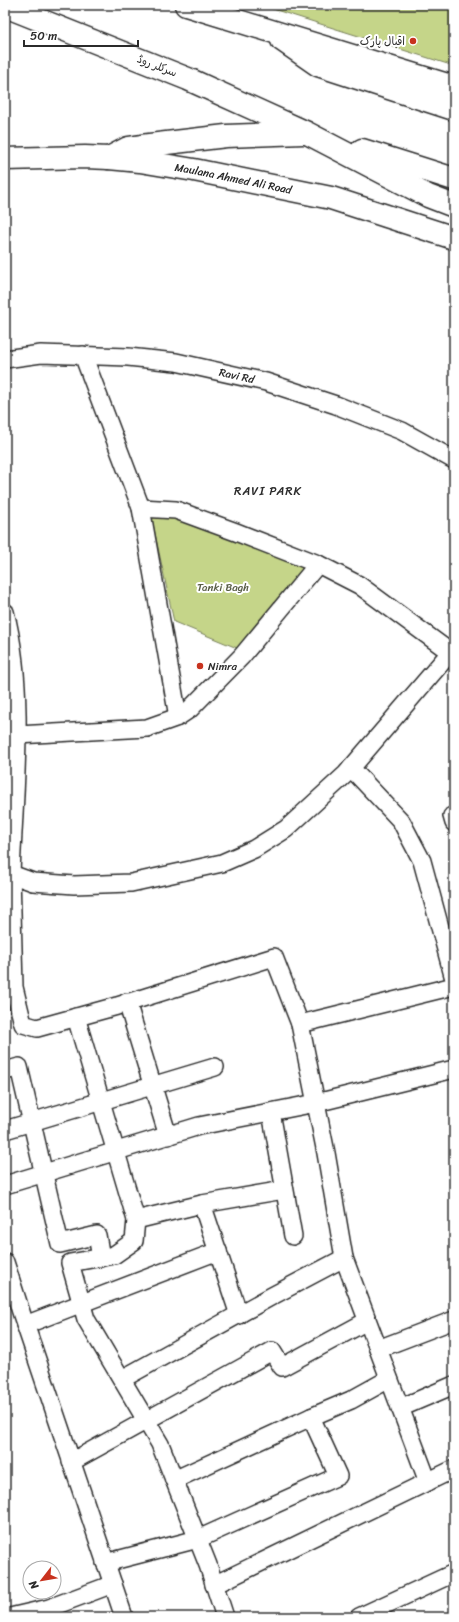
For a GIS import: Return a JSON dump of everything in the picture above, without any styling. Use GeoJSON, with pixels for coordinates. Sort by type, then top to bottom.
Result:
{"type":"FeatureCollection","features":[{"type":"Feature","properties":{"kind":"main road"},"geometry":{"type":"LineString","coordinates":[[186,5],[322,45],[454,87]]}},
{"type":"Feature","properties":{"kind":"main road","name":"سرکلر روڈ"},"geometry":{"type":"LineString","coordinates":[[5,6],[188,78],[307,133],[428,196],[454,206]]}},
{"type":"Feature","properties":{"kind":"main road"},"geometry":{"type":"LineString","coordinates":[[268,30],[318,65],[454,109]]}},
{"type":"Feature","properties":{"kind":"main road"},"geometry":{"type":"LineString","coordinates":[[109,158],[128,148],[141,146],[226,136],[307,133]]}},
{"type":"Feature","properties":{"kind":"main road","name":"سرکلر روڈ"},"geometry":{"type":"LineString","coordinates":[[307,133],[454,179]]}},
{"type":"Feature","properties":{"kind":"main road","name":"Maulana Ahmed Ali Road"},"geometry":{"type":"LineString","coordinates":[[5,159],[85,157],[109,158],[140,161],[194,170],[331,198],[454,238]]}},
{"type":"Feature","properties":{"kind":"street","name":"Ravi Rd"},"geometry":{"type":"LineString","coordinates":[[5,359],[41,354],[128,357],[176,362],[266,382],[336,405],[402,431],[454,460]]}},
{"type":"Feature","properties":{"kind":"street"},"geometry":{"type":"LineString","coordinates":[[83,355],[141,508],[178,717]]}},
{"type":"Feature","properties":{"kind":"street"},"geometry":{"type":"LineString","coordinates":[[8,873],[33,882],[74,885],[131,883],[222,863],[254,849],[286,829],[351,768],[452,650],[359,586],[318,564],[176,510],[141,508]]}},
{"type":"Feature","properties":{"kind":"street"},"geometry":{"type":"LineString","coordinates":[[17,735],[147,728],[178,717],[190,709],[242,656],[318,564]]}},
{"type":"Feature","properties":{"kind":"street"},"geometry":{"type":"LineString","coordinates":[[5,612],[14,670],[17,735],[8,873],[14,987],[23,1024],[37,1028],[274,957],[300,1024],[344,1258],[428,1482]]}},
{"type":"Feature","properties":{"kind":"street"},"geometry":{"type":"LineString","coordinates":[[351,768],[401,821],[422,861],[454,979]]}},
{"type":"Feature","properties":{"kind":"street"},"geometry":{"type":"LineString","coordinates":[[300,1024],[454,986]]}},
{"type":"Feature","properties":{"kind":"street"},"geometry":{"type":"LineString","coordinates":[[127,1002],[168,1136]]}},
{"type":"Feature","properties":{"kind":"street"},"geometry":{"type":"LineString","coordinates":[[76,1017],[136,1220],[134,1241],[114,1255],[70,1263],[86,1320],[160,1444],[198,1539],[224,1617]]}},
{"type":"Feature","properties":{"kind":"street"},"geometry":{"type":"LineString","coordinates":[[5,1071],[19,1067],[60,1244],[97,1235],[101,1258]]}},
{"type":"Feature","properties":{"kind":"street"},"geometry":{"type":"LineString","coordinates":[[5,1130],[216,1067]]}},
{"type":"Feature","properties":{"kind":"street"},"geometry":{"type":"LineString","coordinates":[[5,1185],[199,1126],[316,1104],[454,1068]]}},
{"type":"Feature","properties":{"kind":"street"},"geometry":{"type":"LineString","coordinates":[[271,1112],[293,1236]]}},
{"type":"Feature","properties":{"kind":"street"},"geometry":{"type":"LineString","coordinates":[[136,1220],[202,1204],[284,1190]]}},
{"type":"Feature","properties":{"kind":"street"},"geometry":{"type":"LineString","coordinates":[[202,1204],[239,1315]]}},
{"type":"Feature","properties":{"kind":"street"},"geometry":{"type":"LineString","coordinates":[[25,1325],[218,1251]]}},
{"type":"Feature","properties":{"kind":"street"},"geometry":{"type":"LineString","coordinates":[[122,1380],[344,1258]]}},
{"type":"Feature","properties":{"kind":"street"},"geometry":{"type":"LineString","coordinates":[[5,1262],[124,1617]]}},
{"type":"Feature","properties":{"kind":"street"},"geometry":{"type":"LineString","coordinates":[[378,1349],[454,1320]]}},
{"type":"Feature","properties":{"kind":"street"},"geometry":{"type":"LineString","coordinates":[[71,1462],[272,1351],[282,1366],[367,1321]]}},
{"type":"Feature","properties":{"kind":"street"},"geometry":{"type":"LineString","coordinates":[[174,1480],[351,1400],[389,1379]]}},
{"type":"Feature","properties":{"kind":"street"},"geometry":{"type":"LineString","coordinates":[[400,1408],[454,1385]]}},
{"type":"Feature","properties":{"kind":"street"},"geometry":{"type":"LineString","coordinates":[[105,1563],[198,1539],[338,1476],[311,1417]]}},
{"type":"Feature","properties":{"kind":"street"},"geometry":{"type":"LineString","coordinates":[[214,1585],[454,1469]]}},
{"type":"Feature","properties":{"kind":"street"},"geometry":{"type":"LineString","coordinates":[[359,1617],[454,1574]]}},
{"type":"Feature","properties":{"kind":"street"},"geometry":{"type":"LineString","coordinates":[[10,1617],[50,1612],[112,1584]]}},
{"type":"Feature","properties":{"kind":"green space","name":"اقبال پارک"},"geometry":{"type":"Polygon","coordinates":[[[260,5],[454,5],[454,66],[260,5]]]}},
{"type":"Feature","properties":{"kind":"green space","name":"Tanki Bagh"},"geometry":{"type":"Polygon","coordinates":[[[151,515],[178,516],[310,566],[237,648],[174,622],[151,515]]]}},
{"type":"Feature","properties":{"kind":"place","name":"اقبال پارک"},"geometry":{"type":"Point","coordinates":[413,41]}},
{"type":"Feature","properties":{"kind":"place","name":"Nimra"},"geometry":{"type":"Point","coordinates":[200,666]}},
{"type":"Feature","properties":{"kind":"district","name":"RAVI PARK"},"geometry":{"type":"Point","coordinates":[268,491]}}]}
